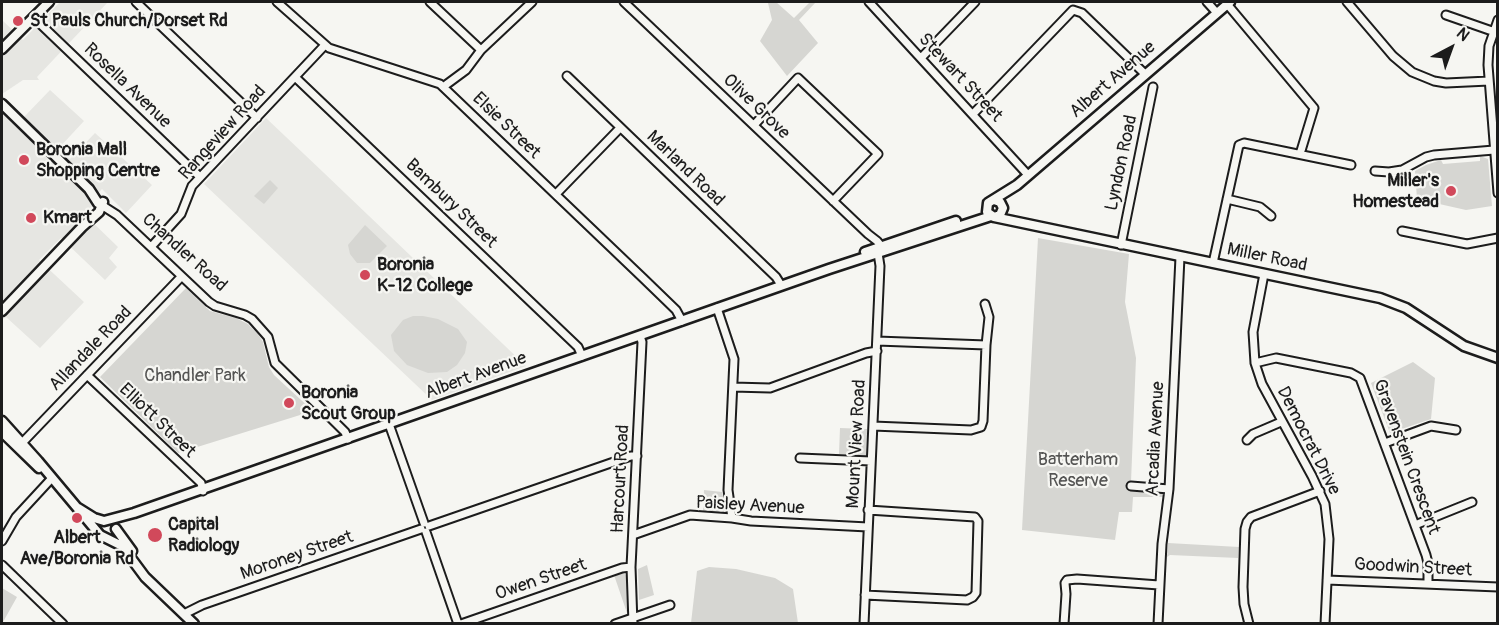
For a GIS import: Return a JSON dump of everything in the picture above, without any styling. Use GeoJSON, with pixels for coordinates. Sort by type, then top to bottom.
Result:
{"type":"FeatureCollection","features":[{"type":"Feature","properties":{"kind":"main road"},"geometry":{"type":"LineString","coordinates":[[2,49],[47,2]]}},
{"type":"Feature","properties":{"kind":"main road","name":"Albert Avenue"},"geometry":{"type":"LineString","coordinates":[[1000,205],[1028,175],[1229,3]]}},
{"type":"Feature","properties":{"kind":"main road","name":"Chandler Road"},"geometry":{"type":"LineString","coordinates":[[2,104],[90,189],[101,204]]}},
{"type":"Feature","properties":{"kind":"main road"},"geometry":{"type":"LineString","coordinates":[[1000,205],[1000,215],[990,214],[988,203],[1000,205],[1017,223]]}},
{"type":"Feature","properties":{"kind":"main road"},"geometry":{"type":"LineString","coordinates":[[2,311],[92,217],[101,204]]}},
{"type":"Feature","properties":{"kind":"main road","name":"Albert Avenue"},"geometry":{"type":"LineString","coordinates":[[111,524],[134,513],[879,250],[990,214]]}},
{"type":"Feature","properties":{"kind":"main road","name":"Miller Road"},"geometry":{"type":"LineString","coordinates":[[990,214],[1017,223],[1380,298],[1406,308],[1464,346],[1497,358]]}},
{"type":"Feature","properties":{"kind":"main road"},"geometry":{"type":"LineString","coordinates":[[2,421],[102,537],[122,546],[141,570],[192,623]]}},
{"type":"Feature","properties":{"kind":"main road"},"geometry":{"type":"LineString","coordinates":[[2,432],[33,464],[51,478]]}},
{"type":"Feature","properties":{"kind":"main road"},"geometry":{"type":"LineString","coordinates":[[78,508],[111,524],[126,541],[141,570]]}},
{"type":"Feature","properties":{"kind":"main road"},"geometry":{"type":"LineString","coordinates":[[98,532],[99,526],[111,524]]}},
{"type":"Feature","properties":{"kind":"main road"},"geometry":{"type":"LineString","coordinates":[[108,538],[113,535],[111,524]]}},
{"type":"Feature","properties":{"kind":"street"},"geometry":{"type":"LineString","coordinates":[[135,2],[257,118]]}},
{"type":"Feature","properties":{"kind":"street","name":"Elsie Street"},"geometry":{"type":"LineString","coordinates":[[277,2],[325,45],[343,54],[443,87],[676,310],[682,321]]}},
{"type":"Feature","properties":{"kind":"street"},"geometry":{"type":"LineString","coordinates":[[430,2],[481,50]]}},
{"type":"Feature","properties":{"kind":"street"},"geometry":{"type":"LineString","coordinates":[[443,87],[466,70],[481,50],[532,2]]}},
{"type":"Feature","properties":{"kind":"street","name":"Olive Grove"},"geometry":{"type":"LineString","coordinates":[[624,2],[868,234],[879,250]]}},
{"type":"Feature","properties":{"kind":"street","name":"Stewart Street"},"geometry":{"type":"LineString","coordinates":[[869,2],[1028,175]]}},
{"type":"Feature","properties":{"kind":"street"},"geometry":{"type":"LineString","coordinates":[[921,58],[975,2]]}},
{"type":"Feature","properties":{"kind":"street"},"geometry":{"type":"LineString","coordinates":[[1208,2],[1217,13]]}},
{"type":"Feature","properties":{"kind":"street"},"geometry":{"type":"LineString","coordinates":[[1347,2],[1393,56],[1412,72],[1446,83],[1489,81]]}},
{"type":"Feature","properties":{"kind":"street"},"geometry":{"type":"LineString","coordinates":[[1229,3],[1314,108],[1300,154]]}},
{"type":"Feature","properties":{"kind":"street"},"geometry":{"type":"LineString","coordinates":[[973,114],[1073,10],[1082,13],[1145,74]]}},
{"type":"Feature","properties":{"kind":"street"},"geometry":{"type":"LineString","coordinates":[[1446,15],[1492,31]]}},
{"type":"Feature","properties":{"kind":"street","name":"Rosella Avenue"},"geometry":{"type":"LineString","coordinates":[[33,17],[200,177]]}},
{"type":"Feature","properties":{"kind":"street"},"geometry":{"type":"LineString","coordinates":[[1497,20],[1489,46],[1489,81],[1494,108],[1497,193]]}},
{"type":"Feature","properties":{"kind":"street","name":"Rangeview Road"},"geometry":{"type":"LineString","coordinates":[[151,247],[181,214],[189,191],[200,177],[325,45]]}},
{"type":"Feature","properties":{"kind":"street","name":"Marland Road"},"geometry":{"type":"LineString","coordinates":[[567,76],[776,277],[781,285]]}},
{"type":"Feature","properties":{"kind":"street","name":"Bambury Street"},"geometry":{"type":"LineString","coordinates":[[295,77],[578,346],[582,356]]}},
{"type":"Feature","properties":{"kind":"street"},"geometry":{"type":"LineString","coordinates":[[754,125],[798,78],[878,154],[833,201]]}},
{"type":"Feature","properties":{"kind":"street","name":"Lyndon Road"},"geometry":{"type":"LineString","coordinates":[[1121,244],[1153,87]]}},
{"type":"Feature","properties":{"kind":"street"},"geometry":{"type":"LineString","coordinates":[[556,194],[620,128]]}},
{"type":"Feature","properties":{"kind":"street"},"geometry":{"type":"LineString","coordinates":[[1214,263],[1239,145],[1244,143],[1351,165]]}},
{"type":"Feature","properties":{"kind":"street"},"geometry":{"type":"LineString","coordinates":[[1375,171],[1402,170],[1434,155],[1494,150]]}},
{"type":"Feature","properties":{"kind":"street"},"geometry":{"type":"LineString","coordinates":[[1227,200],[1260,207],[1270,216]]}},
{"type":"Feature","properties":{"kind":"street","name":"Chandler Road"},"geometry":{"type":"LineString","coordinates":[[101,204],[111,206],[117,215],[181,277],[215,306],[244,315],[258,324],[268,337],[275,363],[345,432],[348,439]]}},
{"type":"Feature","properties":{"kind":"street"},"geometry":{"type":"LineString","coordinates":[[1402,231],[1467,244],[1497,238]]}},
{"type":"Feature","properties":{"kind":"street","name":"Mount View Road"},"geometry":{"type":"LineString","coordinates":[[864,624],[880,266],[883,260],[879,250]]}},
{"type":"Feature","properties":{"kind":"street","name":"Arcadia Avenue"},"geometry":{"type":"LineString","coordinates":[[1158,624],[1163,529],[1169,489],[1180,256]]}},
{"type":"Feature","properties":{"kind":"street","name":"Democrat Drive"},"geometry":{"type":"LineString","coordinates":[[1264,274],[1254,322],[1255,363],[1262,384],[1281,422],[1320,491],[1329,528],[1325,624]]}},
{"type":"Feature","properties":{"kind":"street","name":"Allandale Road"},"geometry":{"type":"LineString","coordinates":[[22,443],[181,277]]}},
{"type":"Feature","properties":{"kind":"street"},"geometry":{"type":"LineString","coordinates":[[873,426],[971,430],[981,427],[988,317],[985,304]]}},
{"type":"Feature","properties":{"kind":"street"},"geometry":{"type":"LineString","coordinates":[[717,308],[734,359],[728,490],[732,518]]}},
{"type":"Feature","properties":{"kind":"street","name":"Harcourt Road"},"geometry":{"type":"LineString","coordinates":[[633,620],[631,567],[642,342],[640,336]]}},
{"type":"Feature","properties":{"kind":"street"},"geometry":{"type":"LineString","coordinates":[[877,341],[987,345]]}},
{"type":"Feature","properties":{"kind":"street"},"geometry":{"type":"LineString","coordinates":[[733,387],[770,388],[877,351]]}},
{"type":"Feature","properties":{"kind":"street","name":"Gravenstein Crescent"},"geometry":{"type":"LineString","coordinates":[[1255,363],[1276,358],[1358,375],[1428,563],[1428,584]]}},
{"type":"Feature","properties":{"kind":"street","name":"Elliott Street"},"geometry":{"type":"LineString","coordinates":[[87,375],[201,483],[203,490]]}},
{"type":"Feature","properties":{"kind":"street"},"geometry":{"type":"LineString","coordinates":[[1247,440],[1253,434],[1281,422]]}},
{"type":"Feature","properties":{"kind":"street"},"geometry":{"type":"LineString","coordinates":[[389,424],[459,624]]}},
{"type":"Feature","properties":{"kind":"street"},"geometry":{"type":"LineString","coordinates":[[1385,443],[1431,426],[1456,430]]}},
{"type":"Feature","properties":{"kind":"street","name":"Moroney Street"},"geometry":{"type":"LineString","coordinates":[[184,614],[202,605],[425,527],[631,456],[637,456]]}},
{"type":"Feature","properties":{"kind":"street"},"geometry":{"type":"LineString","coordinates":[[800,458],[871,461]]}},
{"type":"Feature","properties":{"kind":"street"},"geometry":{"type":"LineString","coordinates":[[2,541],[16,517],[51,478]]}},
{"type":"Feature","properties":{"kind":"street"},"geometry":{"type":"LineString","coordinates":[[1131,486],[1169,489]]}},
{"type":"Feature","properties":{"kind":"street"},"geometry":{"type":"LineString","coordinates":[[1250,624],[1244,604],[1243,587],[1247,522],[1251,517],[1320,491]]}},
{"type":"Feature","properties":{"kind":"street"},"geometry":{"type":"LineString","coordinates":[[1415,525],[1472,502]]}},
{"type":"Feature","properties":{"kind":"street"},"geometry":{"type":"LineString","coordinates":[[865,595],[967,600],[973,597],[976,583],[978,521],[975,517],[868,510]]}},
{"type":"Feature","properties":{"kind":"street","name":"Paisley Avenue"},"geometry":{"type":"LineString","coordinates":[[633,535],[690,516],[868,527]]}},
{"type":"Feature","properties":{"kind":"street"},"geometry":{"type":"LineString","coordinates":[[2,565],[63,624]]}},
{"type":"Feature","properties":{"kind":"street","name":"Owen Street"},"geometry":{"type":"LineString","coordinates":[[459,624],[622,568],[631,567]]}},
{"type":"Feature","properties":{"kind":"street"},"geometry":{"type":"LineString","coordinates":[[1064,624],[1067,580],[1159,585]]}},
{"type":"Feature","properties":{"kind":"street","name":"Goodwin Street"},"geometry":{"type":"LineString","coordinates":[[1327,580],[1497,587]]}},
{"type":"Feature","properties":{"kind":"street"},"geometry":{"type":"LineString","coordinates":[[615,624],[633,620],[670,605]]}},
{"type":"Feature","properties":{"kind":"shaded area"},"geometry":{"type":"Polygon","coordinates":[[[60,2],[108,2],[37,77],[39,80],[23,80],[2,94],[2,20],[23,40],[60,2]]]}},
{"type":"Feature","properties":{"kind":"shaded area"},"geometry":{"type":"Polygon","coordinates":[[[50,90],[84,121],[59,148],[70,159],[95,133],[152,185],[126,213],[102,189],[93,199],[93,205],[84,214],[118,247],[109,258],[117,267],[105,280],[61,238],[39,260],[84,302],[40,348],[6,317],[2,320],[2,95],[24,117],[50,90]]]}},
{"type":"Feature","properties":{"kind":"shaded area","name":"Boronia K-12 College"},"geometry":{"type":"Polygon","coordinates":[[[266,118],[526,366],[432,400],[204,184],[266,118]]]}},
{"type":"Feature","properties":{"kind":"green space"},"geometry":{"type":"Polygon","coordinates":[[[769,2],[776,2],[794,18],[810,2],[816,2],[799,20],[818,43],[787,76],[760,41],[772,20],[769,2]]]}},
{"type":"Feature","properties":{"kind":"green space"},"geometry":{"type":"Polygon","coordinates":[[[1480,156],[1488,159],[1492,206],[1466,210],[1417,199],[1415,171],[1441,160],[1443,164],[1480,161],[1480,156]]]}},
{"type":"Feature","properties":{"kind":"green space"},"geometry":{"type":"Polygon","coordinates":[[[270,180],[278,188],[264,204],[254,196],[270,180]]]}},
{"type":"Feature","properties":{"kind":"green space"},"geometry":{"type":"Polygon","coordinates":[[[365,225],[387,246],[370,263],[357,263],[350,254],[348,245],[365,225]]]}},
{"type":"Feature","properties":{"kind":"green space","name":"Batterham Reserve"},"geometry":{"type":"Polygon","coordinates":[[[1038,238],[1129,254],[1125,302],[1136,358],[1131,482],[1165,485],[1163,497],[1133,497],[1132,512],[1119,512],[1115,540],[1022,530],[1038,238]]]}},
{"type":"Feature","properties":{"kind":"green space","name":"Chandler Park"},"geometry":{"type":"Polygon","coordinates":[[[186,288],[210,311],[248,324],[263,342],[269,367],[274,375],[313,411],[178,453],[100,377],[186,288]]]}},
{"type":"Feature","properties":{"kind":"green space"},"geometry":{"type":"Polygon","coordinates":[[[413,316],[438,319],[458,329],[467,342],[465,353],[457,365],[447,372],[428,373],[407,365],[394,351],[391,335],[403,320],[413,316]]]}},
{"type":"Feature","properties":{"kind":"green space"},"geometry":{"type":"Polygon","coordinates":[[[1413,362],[1435,378],[1431,419],[1390,433],[1371,383],[1413,362]]]}},
{"type":"Feature","properties":{"kind":"green space"},"geometry":{"type":"Polygon","coordinates":[[[840,428],[867,429],[866,456],[839,454],[840,428]]]}},
{"type":"Feature","properties":{"kind":"green space"},"geometry":{"type":"Polygon","coordinates":[[[704,490],[722,492],[726,509],[724,512],[703,511],[704,490]]]}},
{"type":"Feature","properties":{"kind":"green space"},"geometry":{"type":"Polygon","coordinates":[[[1168,543],[1239,547],[1238,558],[1170,555],[1167,557],[1168,543]]]}},
{"type":"Feature","properties":{"kind":"green space"},"geometry":{"type":"Polygon","coordinates":[[[647,565],[654,595],[639,600],[638,569],[647,565]]]}},
{"type":"Feature","properties":{"kind":"green space"},"geometry":{"type":"Polygon","coordinates":[[[709,567],[736,569],[775,578],[793,589],[798,623],[691,623],[697,571],[709,567]]]}},
{"type":"Feature","properties":{"kind":"green space"},"geometry":{"type":"Polygon","coordinates":[[[623,572],[626,575],[627,613],[614,575],[623,572]]]}},
{"type":"Feature","properties":{"kind":"green space"},"geometry":{"type":"Polygon","coordinates":[[[2,588],[17,597],[3,622],[2,621],[2,588]]]}},
{"type":"Feature","properties":{"kind":"place","name":"St Pauls Church/Dorset Rd"},"geometry":{"type":"Point","coordinates":[18,21]}},
{"type":"Feature","properties":{"kind":"place","name":"Boronia Mall Shopping Centre"},"geometry":{"type":"Point","coordinates":[24,160]}},
{"type":"Feature","properties":{"kind":"place","name":"Miller's Homestead"},"geometry":{"type":"Point","coordinates":[1451,191]}},
{"type":"Feature","properties":{"kind":"place","name":"Kmart"},"geometry":{"type":"Point","coordinates":[31,218]}},
{"type":"Feature","properties":{"kind":"place","name":"Boronia K-12 College"},"geometry":{"type":"Point","coordinates":[365,275]}},
{"type":"Feature","properties":{"kind":"place","name":"Boronia Scout Group"},"geometry":{"type":"Point","coordinates":[289,403]}},
{"type":"Feature","properties":{"kind":"place","name":"Albert Ave/Boronia Rd"},"geometry":{"type":"Point","coordinates":[77,518]}},
{"type":"Feature","properties":{"kind":"place","name":"Capital Radiology"},"geometry":{"type":"Point","coordinates":[155,535]}}]}
